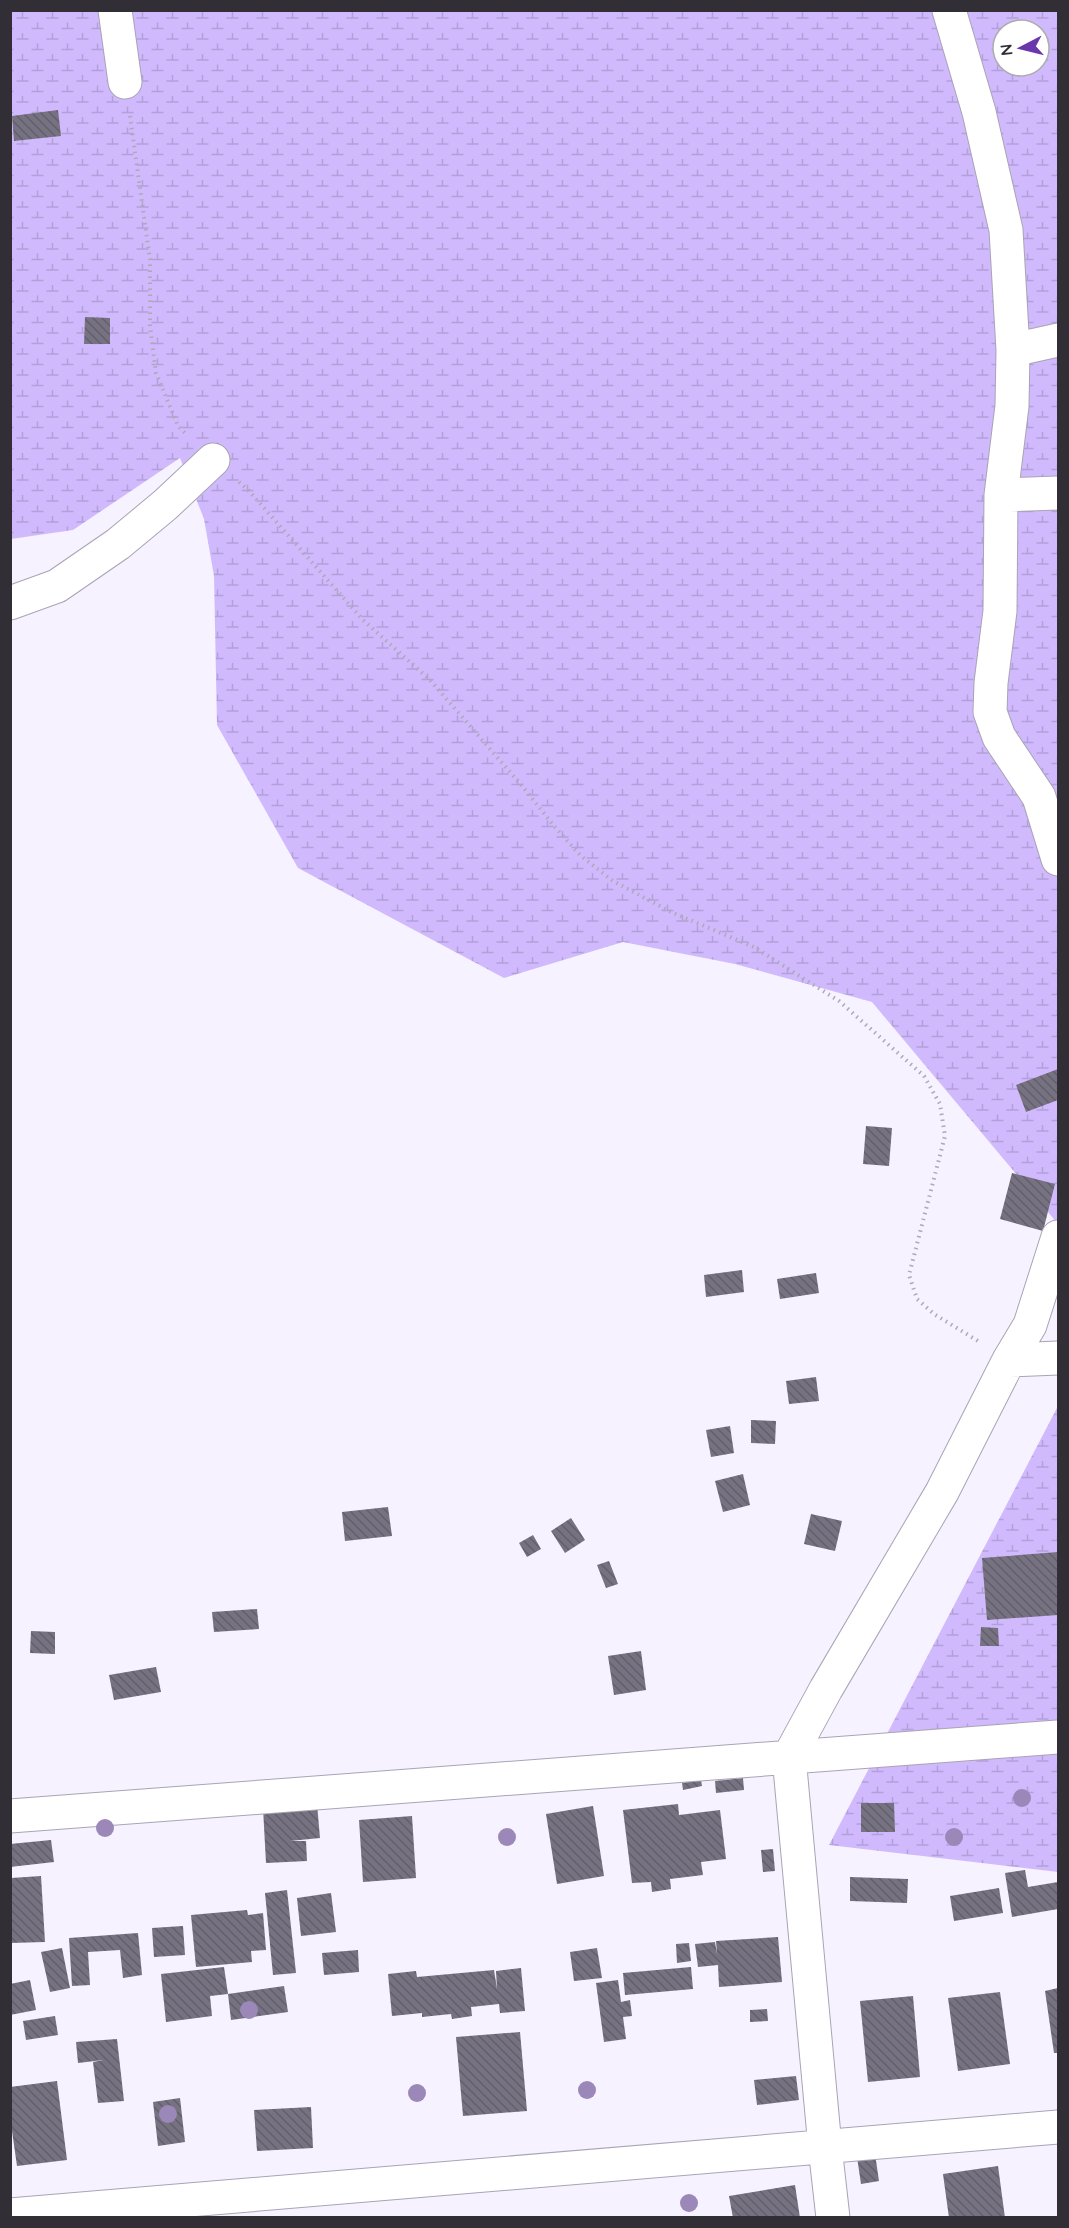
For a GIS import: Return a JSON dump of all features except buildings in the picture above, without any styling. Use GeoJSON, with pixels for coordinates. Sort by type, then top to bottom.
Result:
{"type":"FeatureCollection","features":[{"type":"Feature","properties":{"kind":"street"},"geometry":{"type":"LineString","coordinates":[[115,10],[125,82]]}},
{"type":"Feature","properties":{"kind":"street"},"geometry":{"type":"LineString","coordinates":[[949,10],[979,112],[1006,230],[1013,350],[1012,406],[1001,495],[1000,611],[991,682],[990,712],[999,737],[1039,797],[1059,859]]}},
{"type":"Feature","properties":{"kind":"street"},"geometry":{"type":"LineString","coordinates":[[1013,350],[1059,340]]}},
{"type":"Feature","properties":{"kind":"street"},"geometry":{"type":"LineString","coordinates":[[10,603],[57,586],[118,544],[165,505],[213,460]]}},
{"type":"Feature","properties":{"kind":"street"},"geometry":{"type":"LineString","coordinates":[[1001,495],[1059,493]]}},
{"type":"Feature","properties":{"kind":"street"},"geometry":{"type":"LineString","coordinates":[[833,2217],[789,1757],[826,1689],[942,1492],[1009,1360],[1030,1325],[1059,1237]]}},
{"type":"Feature","properties":{"kind":"street"},"geometry":{"type":"LineString","coordinates":[[1009,1360],[1059,1358]]}},
{"type":"Feature","properties":{"kind":"street"},"geometry":{"type":"LineString","coordinates":[[10,1816],[1059,1737]]}},
{"type":"Feature","properties":{"kind":"street"},"geometry":{"type":"LineString","coordinates":[[10,2215],[1059,2127]]}},
{"type":"Feature","properties":{"kind":"path"},"geometry":{"type":"LineString","coordinates":[[125,82],[147,226],[150,260],[150,326],[156,373],[178,426],[249,491],[363,620],[430,680],[581,856],[613,881],[671,912],[754,948],[830,995],[924,1076],[940,1104],[945,1136],[909,1275],[917,1299],[934,1314],[1009,1360]]}},
{"type":"Feature","properties":{"kind":"green space"},"geometry":{"type":"Polygon","coordinates":[[[10,11],[1058,11],[1058,1224],[872,1002],[735,964],[623,942],[504,978],[298,868],[217,725],[214,576],[204,519],[180,458],[73,530],[11,539],[10,11]]]}},
{"type":"Feature","properties":{"kind":"green space"},"geometry":{"type":"Polygon","coordinates":[[[1058,1406],[1058,1872],[829,1845],[1058,1406]]]}}]}
